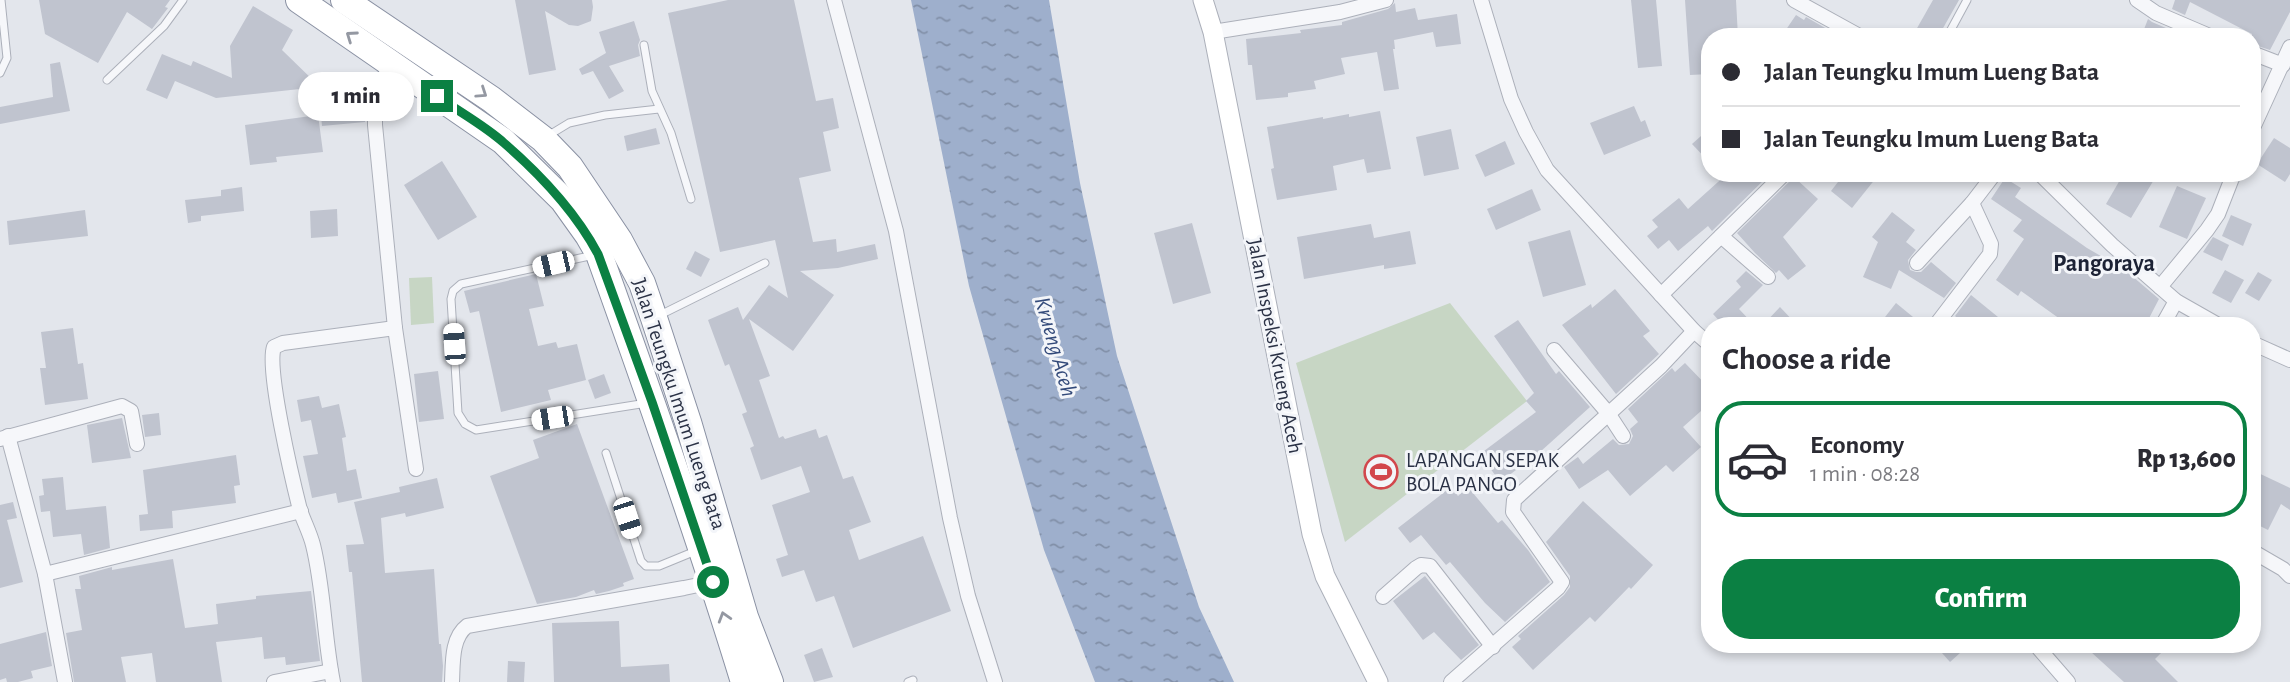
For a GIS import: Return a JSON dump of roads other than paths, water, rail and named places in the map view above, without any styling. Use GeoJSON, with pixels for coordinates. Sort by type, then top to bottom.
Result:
{"type":"FeatureCollection","features":[{"type":"Feature","properties":{"kind":"highway","name":"Jalan Teungku Imum Lueng Bata"},"geometry":{"type":"LineString","coordinates":[[299,0],[503,142],[563,200],[588,235],[598,254],[652,402],[744,682]]}},
{"type":"Feature","properties":{"kind":"highway","name":"Jalan Teungku Imum Lueng Bata"},"geometry":{"type":"LineString","coordinates":[[344,0],[491,99],[543,139],[570,167],[619,240],[642,283],[654,318],[688,422],[745,617],[770,682]]}},
{"type":"Feature","properties":{"kind":"street"},"geometry":{"type":"LineString","coordinates":[[834,0],[896,230],[950,518],[968,596],[995,682]]}},
{"type":"Feature","properties":{"kind":"street","name":"Jalan Inspeksi Krueng Aceh"},"geometry":{"type":"LineString","coordinates":[[1203,0],[1213,32],[1312,534],[1325,576],[1378,682]]}},
{"type":"Feature","properties":{"kind":"street"},"geometry":{"type":"LineString","coordinates":[[1213,32],[1340,12],[1386,0]]}},
{"type":"Feature","properties":{"kind":"street"},"geometry":{"type":"LineString","coordinates":[[1480,0],[1511,99],[1547,170],[1701,337]]}},
{"type":"Feature","properties":{"kind":"street"},"geometry":{"type":"LineString","coordinates":[[1794,0],[1845,28]]}},
{"type":"Feature","properties":{"kind":"street"},"geometry":{"type":"LineString","coordinates":[[2137,0],[2156,13],[2191,28]]}},
{"type":"Feature","properties":{"kind":"street"},"geometry":{"type":"LineString","coordinates":[[414,47],[393,66],[375,92],[375,125],[396,328],[416,468]]}},
{"type":"Feature","properties":{"kind":"street"},"geometry":{"type":"LineString","coordinates":[[2261,112],[2290,47]]}},
{"type":"Feature","properties":{"kind":"street"},"geometry":{"type":"LineString","coordinates":[[2261,56],[2284,65]]}},
{"type":"Feature","properties":{"kind":"street"},"geometry":{"type":"LineString","coordinates":[[1661,295],[1776,182]]}},
{"type":"Feature","properties":{"kind":"street"},"geometry":{"type":"LineString","coordinates":[[1917,263],[1988,182]]}},
{"type":"Feature","properties":{"kind":"street"},"geometry":{"type":"LineString","coordinates":[[2048,182],[2112,245],[2160,287],[2205,317]]}},
{"type":"Feature","properties":{"kind":"street"},"geometry":{"type":"LineString","coordinates":[[2160,287],[2218,214],[2230,182]]}},
{"type":"Feature","properties":{"kind":"street"},"geometry":{"type":"LineString","coordinates":[[1941,317],[1990,254],[1991,244],[1972,203]]}},
{"type":"Feature","properties":{"kind":"street"},"geometry":{"type":"LineString","coordinates":[[1721,236],[1768,277]]}},
{"type":"Feature","properties":{"kind":"street"},"geometry":{"type":"LineString","coordinates":[[2167,317],[2176,300]]}},
{"type":"Feature","properties":{"kind":"street"},"geometry":{"type":"LineString","coordinates":[[274,682],[332,677],[313,544],[301,511],[273,382],[274,347],[283,343],[396,328]]}},
{"type":"Feature","properties":{"kind":"street"},"geometry":{"type":"LineString","coordinates":[[1451,682],[1493,647],[1562,582],[1511,509],[1514,500],[1661,366],[1694,331]]}},
{"type":"Feature","properties":{"kind":"street"},"geometry":{"type":"LineString","coordinates":[[2261,347],[2290,360]]}},
{"type":"Feature","properties":{"kind":"street"},"geometry":{"type":"LineString","coordinates":[[1554,350],[1608,413],[1623,436]]}},
{"type":"Feature","properties":{"kind":"street"},"geometry":{"type":"LineString","coordinates":[[65,682],[45,575],[4,438],[122,406],[131,411],[137,444]]}},
{"type":"Feature","properties":{"kind":"street"},"geometry":{"type":"LineString","coordinates":[[45,575],[301,511]]}},
{"type":"Feature","properties":{"kind":"street"},"geometry":{"type":"LineString","coordinates":[[2261,556],[2290,576]]}},
{"type":"Feature","properties":{"kind":"street"},"geometry":{"type":"LineString","coordinates":[[1382,597],[1416,568],[1421,565],[1430,566],[1493,647]]}},
{"type":"Feature","properties":{"kind":"street"},"geometry":{"type":"LineString","coordinates":[[452,682],[456,642],[460,632],[467,626],[713,582]]}},
{"type":"Feature","properties":{"kind":"street"},"geometry":{"type":"LineString","coordinates":[[2043,653],[2068,682]]}},
{"type":"Feature","properties":{"kind":"lane"},"geometry":{"type":"LineString","coordinates":[[0,73],[7,58],[1,0]]}},
{"type":"Feature","properties":{"kind":"lane"},"geometry":{"type":"LineString","coordinates":[[107,80],[164,26],[183,0]]}},
{"type":"Feature","properties":{"kind":"lane"},"geometry":{"type":"LineString","coordinates":[[1952,28],[1967,0]]}},
{"type":"Feature","properties":{"kind":"lane"},"geometry":{"type":"LineString","coordinates":[[644,45],[652,91],[671,133],[691,199]]}},
{"type":"Feature","properties":{"kind":"lane"},"geometry":{"type":"LineString","coordinates":[[543,139],[569,123],[605,115],[659,109]]}},
{"type":"Feature","properties":{"kind":"lane"},"geometry":{"type":"LineString","coordinates":[[598,254],[461,284],[453,291],[451,299],[458,413],[465,424],[476,430],[652,402]]}},
{"type":"Feature","properties":{"kind":"lane"},"geometry":{"type":"LineString","coordinates":[[654,318],[765,263]]}},
{"type":"Feature","properties":{"kind":"lane"},"geometry":{"type":"LineString","coordinates":[[606,453],[641,561],[646,566],[659,566],[702,548]]}},
{"type":"Feature","properties":{"kind":"water","name":"Krueng Aceh"},"geometry":{"type":"Polygon","coordinates":[[[911,0],[1049,0],[1080,183],[1117,356],[1199,607],[1234,682],[1095,682],[1044,550],[969,286],[911,0]]]}},
{"type":"Feature","properties":{"kind":"place","name":"LAPANGAN SEPAK BOLA PANGO"},"geometry":{"type":"Point","coordinates":[1381,472]}},
{"type":"Feature","properties":{"kind":"district","name":"Pangoraya"},"geometry":{"type":"Point","coordinates":[2104,264]}}]}
